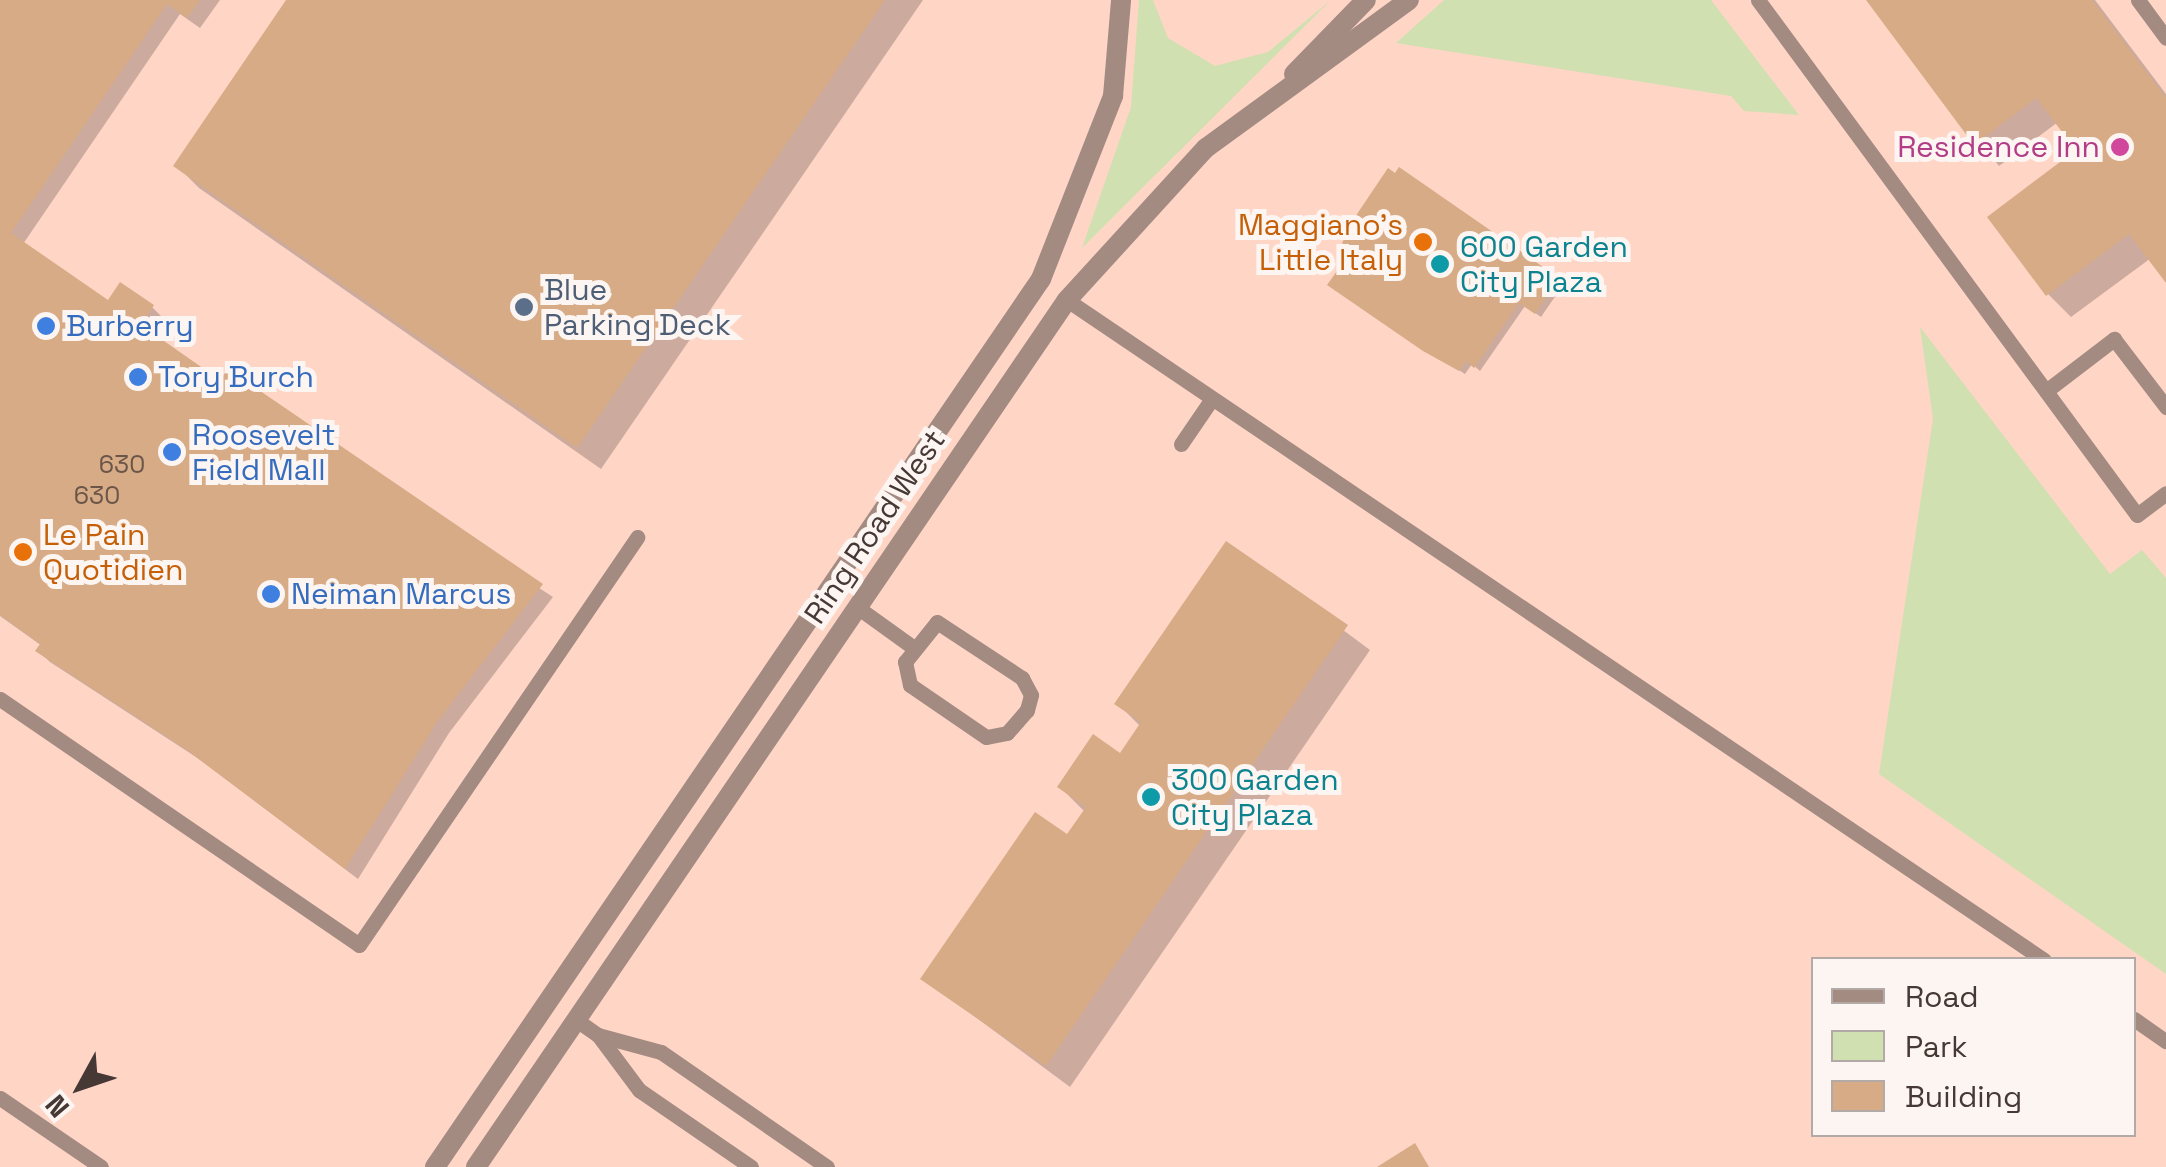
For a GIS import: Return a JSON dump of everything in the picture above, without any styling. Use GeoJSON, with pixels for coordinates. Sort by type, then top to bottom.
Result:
{"type":"FeatureCollection","features":[{"type":"Feature","properties":{"kind":"street","name":"Ring Road West"},"geometry":{"type":"LineString","coordinates":[[435,1167],[1041,279],[1114,96],[1121,0]]}},
{"type":"Feature","properties":{"kind":"street"},"geometry":{"type":"LineString","coordinates":[[1284,87],[1366,0]]}},
{"type":"Feature","properties":{"kind":"street","name":"Ring Road West"},"geometry":{"type":"LineString","coordinates":[[476,1167],[1067,300],[1206,148],[1284,87],[1409,0]]}},
{"type":"Feature","properties":{"kind":"lane"},"geometry":{"type":"LineString","coordinates":[[1758,0],[2137,514],[2166,493]]}},
{"type":"Feature","properties":{"kind":"lane"},"geometry":{"type":"LineString","coordinates":[[2138,0],[2166,38]]}},
{"type":"Feature","properties":{"kind":"lane"},"geometry":{"type":"LineString","coordinates":[[1067,300],[2040,957]]}},
{"type":"Feature","properties":{"kind":"lane"},"geometry":{"type":"LineString","coordinates":[[2046,391],[2114,339],[2166,407]]}},
{"type":"Feature","properties":{"kind":"lane"},"geometry":{"type":"LineString","coordinates":[[1181,444],[1211,400]]}},
{"type":"Feature","properties":{"kind":"lane"},"geometry":{"type":"LineString","coordinates":[[0,698],[359,945],[638,536]]}},
{"type":"Feature","properties":{"kind":"lane"},"geometry":{"type":"LineString","coordinates":[[857,607],[914,648]]}},
{"type":"Feature","properties":{"kind":"lane"},"geometry":{"type":"LineString","coordinates":[[948,624],[1022,678],[1030,694],[1018,725],[986,737],[910,685],[905,662],[914,648],[930,626],[948,624]]}},
{"type":"Feature","properties":{"kind":"lane"},"geometry":{"type":"LineString","coordinates":[[576,1019],[598,1035],[639,1090],[751,1167]]}},
{"type":"Feature","properties":{"kind":"lane"},"geometry":{"type":"LineString","coordinates":[[2136,1020],[2166,1041]]}},
{"type":"Feature","properties":{"kind":"lane"},"geometry":{"type":"LineString","coordinates":[[598,1035],[662,1052],[827,1167]]}},
{"type":"Feature","properties":{"kind":"lane"},"geometry":{"type":"LineString","coordinates":[[0,1098],[100,1167]]}},
{"type":"Feature","properties":{"kind":"shaded area","name":"Roosevelt Field Mall"},"geometry":{"type":"Polygon","coordinates":[[[0,0],[2166,0],[2166,1167],[0,1167],[0,0]]]}},
{"type":"Feature","properties":{"kind":"green space"},"geometry":{"type":"Polygon","coordinates":[[[1139,0],[1153,0],[1168,38],[1215,66],[1268,52],[1331,0],[1082,248],[1131,107],[1139,0]]]}},
{"type":"Feature","properties":{"kind":"green space"},"geometry":{"type":"Polygon","coordinates":[[[1444,0],[1711,0],[1799,115],[1744,111],[1731,96],[1396,43],[1444,0]]]}},
{"type":"Feature","properties":{"kind":"green space"},"geometry":{"type":"Polygon","coordinates":[[[1920,327],[2110,574],[2142,550],[2166,578],[2166,974],[1879,774],[1933,419],[1920,327]]]}},
{"type":"Feature","properties":{"kind":"building","name":"Roosevelt Field Mall"},"geometry":{"type":"Polygon","coordinates":[[[0,0],[200,0],[187,18],[167,4],[11,233],[108,300],[120,282],[154,305],[141,325],[220,380],[228,369],[543,584],[437,722],[345,869],[184,748],[35,651],[40,644],[0,615],[0,0]]]}},
{"type":"Feature","properties":{"kind":"building","name":"Blue Parking Deck"},"geometry":{"type":"Polygon","coordinates":[[[286,0],[885,0],[577,448],[173,166],[286,0]]]}},
{"type":"Feature","properties":{"kind":"building","name":"Residence Inn"},"geometry":{"type":"Polygon","coordinates":[[[1866,0],[2092,0],[2166,98],[2166,283],[2129,234],[2046,296],[1987,217],[2076,150],[2036,98],[1974,145],[1866,0]]]}},
{"type":"Feature","properties":{"kind":"building","name":"600 Garden City Plaza"},"geometry":{"type":"Polygon","coordinates":[[[1399,167],[1559,278],[1535,314],[1519,303],[1474,368],[1466,361],[1459,371],[1423,351],[1327,285],[1352,250],[1342,243],[1357,214],[1388,168],[1395,173],[1399,167]]]}},
{"type":"Feature","properties":{"kind":"building","name":"300 Garden City Plaza"},"geometry":{"type":"Polygon","coordinates":[[[1226,541],[1348,625],[1046,1066],[920,979],[1035,812],[1067,834],[1086,807],[1057,787],[1093,734],[1120,753],[1141,722],[1114,704],[1226,541]]]}},
{"type":"Feature","properties":{"kind":"building"},"geometry":{"type":"Polygon","coordinates":[[[1415,1143],[1429,1167],[1377,1167],[1415,1143]]]}},
{"type":"Feature","properties":{"kind":"place","name":"Residence Inn"},"geometry":{"type":"Point","coordinates":[2120,147]}},
{"type":"Feature","properties":{"kind":"place","name":"Maggiano's Little Italy"},"geometry":{"type":"Point","coordinates":[1423,242]}},
{"type":"Feature","properties":{"kind":"place","name":"600 Garden City Plaza"},"geometry":{"type":"Point","coordinates":[1440,264]}},
{"type":"Feature","properties":{"kind":"place","name":"Blue Parking Deck"},"geometry":{"type":"Point","coordinates":[524,307]}},
{"type":"Feature","properties":{"kind":"place","name":"Burberry"},"geometry":{"type":"Point","coordinates":[46,326]}},
{"type":"Feature","properties":{"kind":"place","name":"Tory Burch"},"geometry":{"type":"Point","coordinates":[138,377]}},
{"type":"Feature","properties":{"kind":"place","name":"Roosevelt Field Mall"},"geometry":{"type":"Point","coordinates":[172,452]}},
{"type":"Feature","properties":{"kind":"place","name":"Le Pain Quotidien"},"geometry":{"type":"Point","coordinates":[23,552]}},
{"type":"Feature","properties":{"kind":"place","name":"Neiman Marcus"},"geometry":{"type":"Point","coordinates":[271,594]}},
{"type":"Feature","properties":{"kind":"place","name":"300 Garden City Plaza"},"geometry":{"type":"Point","coordinates":[1151,797]}}]}
